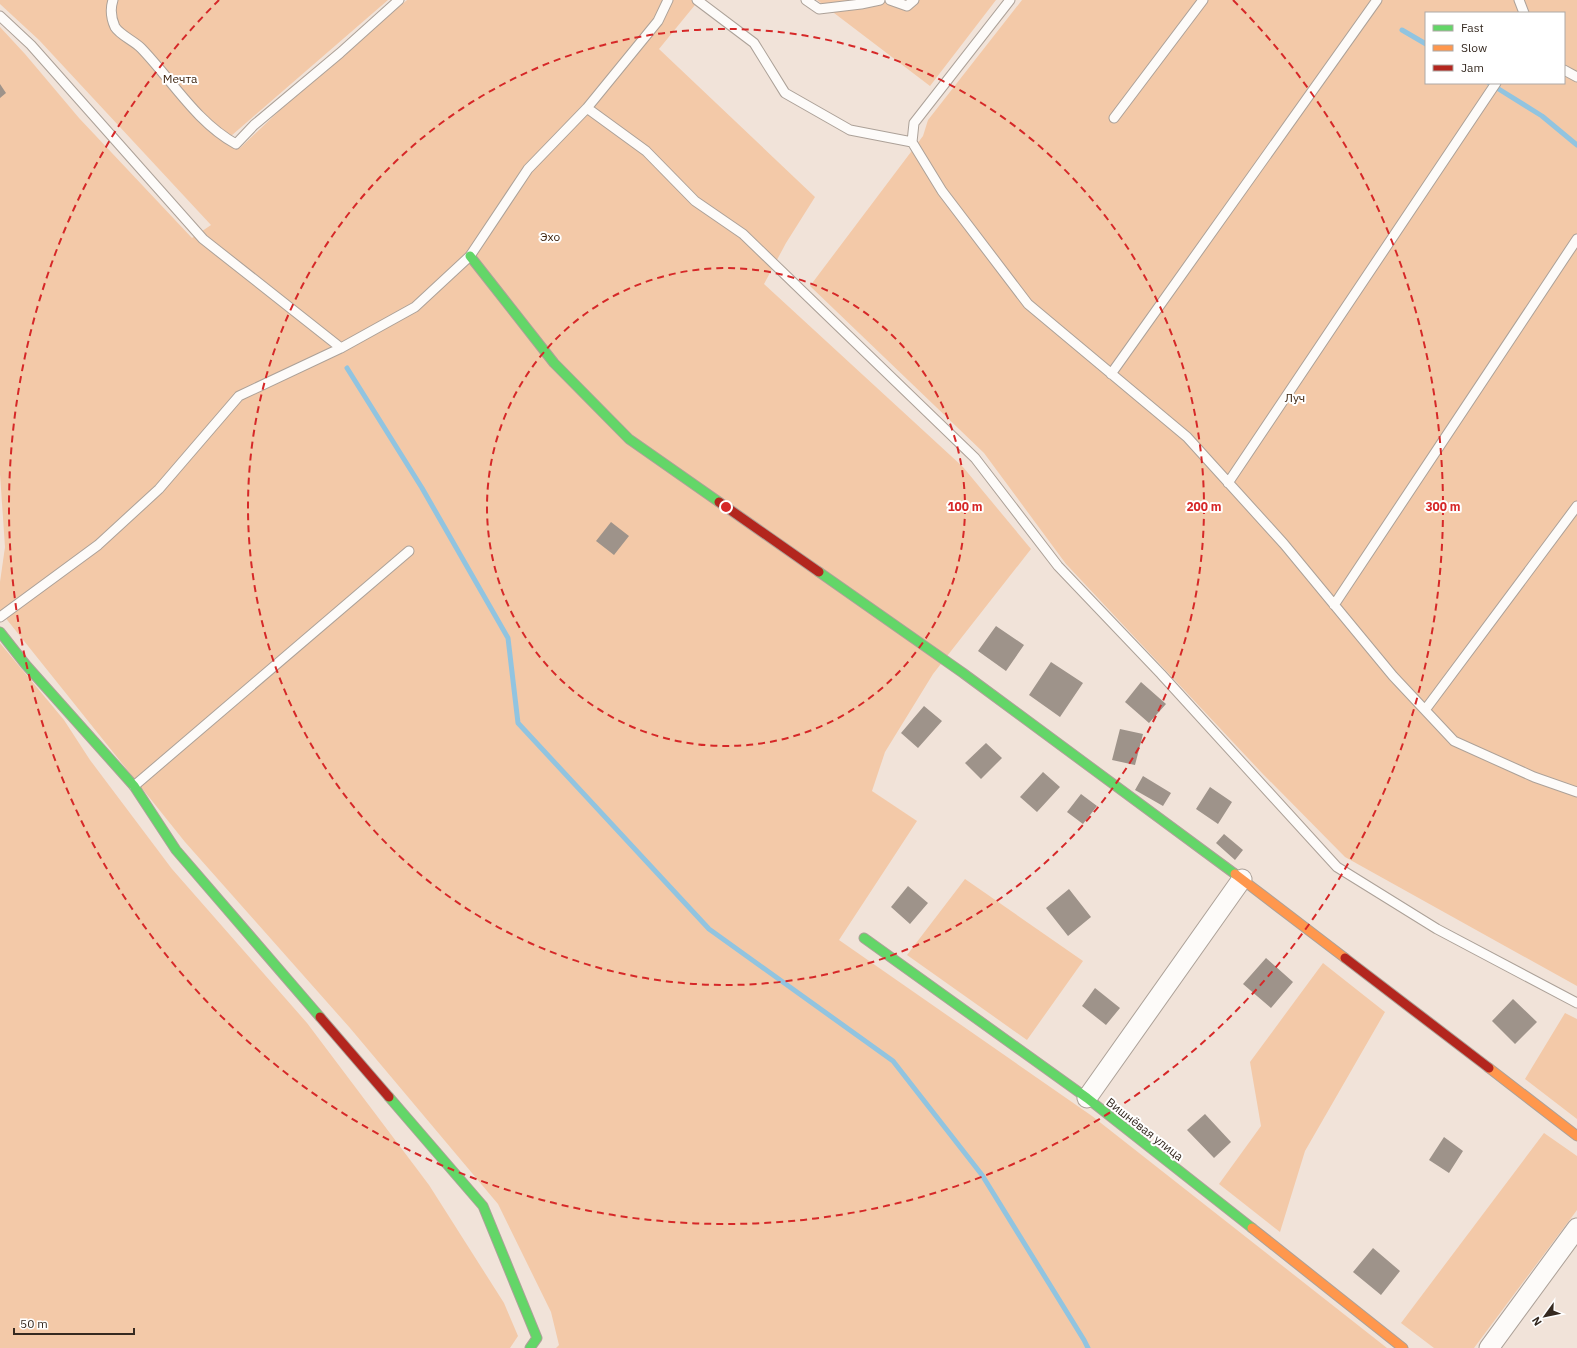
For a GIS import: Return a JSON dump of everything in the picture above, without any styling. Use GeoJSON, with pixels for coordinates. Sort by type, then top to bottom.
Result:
{"type":"FeatureCollection","features":[{"type":"Feature","properties":{"kind":"street"},"geometry":{"type":"LineString","coordinates":[[470,256],[554,363],[629,439],[963,673],[1242,879],[1577,1136]]}},
{"type":"Feature","properties":{"kind":"street"},"geometry":{"type":"LineString","coordinates":[[0,632],[26,665],[134,786],[176,850],[483,1206],[537,1338],[530,1348]]}},
{"type":"Feature","properties":{"kind":"street"},"geometry":{"type":"LineString","coordinates":[[1087,1098],[1242,879]]}},
{"type":"Feature","properties":{"kind":"street","name":"Вишнёвая улица"},"geometry":{"type":"LineString","coordinates":[[864,938],[1087,1098],[1403,1348]]}},
{"type":"Feature","properties":{"kind":"street"},"geometry":{"type":"LineString","coordinates":[[1489,1348],[1577,1228]]}},
{"type":"Feature","properties":{"kind":"lane"},"geometry":{"type":"LineString","coordinates":[[113,0],[110,8],[116,28],[141,48],[194,110],[224,138],[236,144],[254,125],[340,53],[399,0]]}},
{"type":"Feature","properties":{"kind":"lane"},"geometry":{"type":"LineString","coordinates":[[0,617],[98,545],[159,489],[239,396],[341,348],[416,307],[470,256],[528,169],[587,108],[658,21],[668,0]]}},
{"type":"Feature","properties":{"kind":"lane"},"geometry":{"type":"LineString","coordinates":[[696,0],[754,43],[785,93],[850,130],[912,142]]}},
{"type":"Feature","properties":{"kind":"lane"},"geometry":{"type":"LineString","coordinates":[[806,0],[819,9],[880,0]]}},
{"type":"Feature","properties":{"kind":"lane"},"geometry":{"type":"LineString","coordinates":[[890,0],[907,6],[914,0]]}},
{"type":"Feature","properties":{"kind":"lane"},"geometry":{"type":"LineString","coordinates":[[1010,0],[914,123],[912,142],[942,191],[1028,304],[1187,437],[1284,544],[1393,676],[1454,741],[1534,777],[1577,792]]}},
{"type":"Feature","properties":{"kind":"lane"},"geometry":{"type":"LineString","coordinates":[[1114,118],[1203,0]]}},
{"type":"Feature","properties":{"kind":"lane"},"geometry":{"type":"LineString","coordinates":[[1111,374],[1377,0]]}},
{"type":"Feature","properties":{"kind":"lane"},"geometry":{"type":"LineString","coordinates":[[1519,0],[1524,12]]}},
{"type":"Feature","properties":{"kind":"lane"},"geometry":{"type":"LineString","coordinates":[[0,16],[31,45],[204,239],[341,348]]}},
{"type":"Feature","properties":{"kind":"lane"},"geometry":{"type":"LineString","coordinates":[[1565,71],[1577,77]]}},
{"type":"Feature","properties":{"kind":"lane"},"geometry":{"type":"LineString","coordinates":[[1228,483],[1495,84]]}},
{"type":"Feature","properties":{"kind":"lane"},"geometry":{"type":"LineString","coordinates":[[587,108],[646,151],[695,201],[743,234],[975,458],[1058,566],[1161,674],[1337,868],[1437,929],[1577,1003]]}},
{"type":"Feature","properties":{"kind":"lane"},"geometry":{"type":"LineString","coordinates":[[1334,604],[1577,239]]}},
{"type":"Feature","properties":{"kind":"lane"},"geometry":{"type":"LineString","coordinates":[[1425,710],[1577,506]]}},
{"type":"Feature","properties":{"kind":"lane"},"geometry":{"type":"LineString","coordinates":[[134,786],[409,551]]}},
{"type":"Feature","properties":{"kind":"green space"},"geometry":{"type":"Polygon","coordinates":[[[0,0],[388,0],[231,136],[240,148],[300,91],[407,0],[699,0],[659,49],[815,197],[786,243],[764,284],[963,467],[1031,549],[933,674],[885,752],[872,791],[917,821],[839,940],[1092,1116],[1387,1348],[556,1348],[559,1345],[551,1312],[498,1204],[350,1028],[185,842],[0,611],[0,582],[5,547],[0,474],[0,27],[79,118],[192,238],[211,225],[39,40],[0,4],[0,0]]]}},
{"type":"Feature","properties":{"kind":"green space"},"geometry":{"type":"Polygon","coordinates":[[[817,0],[996,0],[930,86],[817,0]]]}},
{"type":"Feature","properties":{"kind":"green space","name":"Луч"},"geometry":{"type":"Polygon","coordinates":[[[1022,0],[1577,0],[1577,986],[1345,857],[1261,772],[1066,564],[984,453],[810,286],[923,136],[928,120],[1022,0]]]}},
{"type":"Feature","properties":{"kind":"green space"},"geometry":{"type":"Polygon","coordinates":[[[0,643],[64,720],[90,760],[172,869],[307,1023],[429,1185],[504,1303],[518,1336],[510,1348],[0,1348],[0,643]]]}},
{"type":"Feature","properties":{"kind":"green space"},"geometry":{"type":"Polygon","coordinates":[[[965,879],[1083,961],[1027,1040],[907,955],[965,879]]]}},
{"type":"Feature","properties":{"kind":"green space"},"geometry":{"type":"Polygon","coordinates":[[[1323,963],[1385,1012],[1305,1151],[1280,1232],[1219,1184],[1261,1126],[1250,1062],[1323,963]]]}},
{"type":"Feature","properties":{"kind":"green space"},"geometry":{"type":"Polygon","coordinates":[[[1565,1013],[1577,1019],[1577,1119],[1525,1079],[1565,1013]]]}},
{"type":"Feature","properties":{"kind":"green space"},"geometry":{"type":"Polygon","coordinates":[[[1544,1133],[1577,1156],[1577,1210],[1474,1348],[1434,1348],[1401,1323],[1544,1133]]]}},
{"type":"Feature","properties":{"kind":"building"},"geometry":{"type":"Polygon","coordinates":[[[0,84],[6,93],[0,98],[0,84]]]}},
{"type":"Feature","properties":{"kind":"building"},"geometry":{"type":"Polygon","coordinates":[[[611,522],[629,536],[614,555],[596,541],[611,522]]]}},
{"type":"Feature","properties":{"kind":"building"},"geometry":{"type":"Polygon","coordinates":[[[996,626],[1024,645],[1006,671],[978,651],[996,626]]]}},
{"type":"Feature","properties":{"kind":"building"},"geometry":{"type":"Polygon","coordinates":[[[1051,662],[1083,683],[1060,717],[1029,695],[1051,662]]]}},
{"type":"Feature","properties":{"kind":"building"},"geometry":{"type":"Polygon","coordinates":[[[1141,682],[1166,704],[1149,723],[1125,702],[1141,682]]]}},
{"type":"Feature","properties":{"kind":"building"},"geometry":{"type":"Polygon","coordinates":[[[924,706],[942,721],[918,748],[901,733],[924,706]]]}},
{"type":"Feature","properties":{"kind":"building"},"geometry":{"type":"Polygon","coordinates":[[[1120,729],[1143,734],[1135,765],[1112,760],[1120,729]]]}},
{"type":"Feature","properties":{"kind":"building"},"geometry":{"type":"Polygon","coordinates":[[[986,743],[1002,758],[981,779],[965,763],[986,743]]]}},
{"type":"Feature","properties":{"kind":"building"},"geometry":{"type":"Polygon","coordinates":[[[1043,772],[1060,787],[1037,812],[1020,797],[1043,772]]]}},
{"type":"Feature","properties":{"kind":"building"},"geometry":{"type":"Polygon","coordinates":[[[1143,776],[1171,793],[1163,806],[1135,790],[1143,776]]]}},
{"type":"Feature","properties":{"kind":"building"},"geometry":{"type":"Polygon","coordinates":[[[1210,787],[1232,802],[1218,824],[1196,809],[1210,787]]]}},
{"type":"Feature","properties":{"kind":"building"},"geometry":{"type":"Polygon","coordinates":[[[1081,794],[1097,806],[1083,824],[1067,812],[1081,794]]]}},
{"type":"Feature","properties":{"kind":"building"},"geometry":{"type":"Polygon","coordinates":[[[1224,834],[1243,850],[1235,860],[1216,843],[1224,834]]]}},
{"type":"Feature","properties":{"kind":"building"},"geometry":{"type":"Polygon","coordinates":[[[908,886],[928,903],[910,924],[891,907],[908,886]]]}},
{"type":"Feature","properties":{"kind":"building"},"geometry":{"type":"Polygon","coordinates":[[[1069,889],[1091,917],[1068,936],[1046,908],[1069,889]]]}},
{"type":"Feature","properties":{"kind":"building"},"geometry":{"type":"Polygon","coordinates":[[[1266,958],[1293,982],[1271,1008],[1243,984],[1266,958]]]}},
{"type":"Feature","properties":{"kind":"building"},"geometry":{"type":"Polygon","coordinates":[[[1095,988],[1120,1008],[1106,1025],[1082,1006],[1095,988]]]}},
{"type":"Feature","properties":{"kind":"building"},"geometry":{"type":"Polygon","coordinates":[[[1513,999],[1537,1022],[1515,1044],[1492,1021],[1513,999]]]}},
{"type":"Feature","properties":{"kind":"building"},"geometry":{"type":"Polygon","coordinates":[[[1205,1114],[1231,1142],[1214,1158],[1187,1130],[1205,1114]]]}},
{"type":"Feature","properties":{"kind":"building"},"geometry":{"type":"Polygon","coordinates":[[[1444,1137],[1463,1151],[1449,1173],[1429,1160],[1444,1137]]]}},
{"type":"Feature","properties":{"kind":"building"},"geometry":{"type":"Polygon","coordinates":[[[1373,1248],[1400,1271],[1381,1295],[1353,1272],[1373,1248]]]}},
{"type":"Feature","properties":{"kind":"waterway"},"geometry":{"type":"LineString","coordinates":[[1402,30],[1425,43]]}},
{"type":"Feature","properties":{"kind":"waterway"},"geometry":{"type":"LineString","coordinates":[[1491,84],[1542,116],[1577,145]]}},
{"type":"Feature","properties":{"kind":"waterway"},"geometry":{"type":"LineString","coordinates":[[347,368],[422,488],[508,638],[518,723],[709,929],[893,1061],[982,1175],[1088,1348]]}},
{"type":"Feature","properties":{"kind":"traffic: fast"},"geometry":{"type":"LineString","coordinates":[[470,256],[554,363],[629,439],[719,502]]}},
{"type":"Feature","properties":{"kind":"traffic: fast"},"geometry":{"type":"LineString","coordinates":[[819,572],[963,673],[1235,874]]}},
{"type":"Feature","properties":{"kind":"traffic: fast"},"geometry":{"type":"LineString","coordinates":[[0,632],[26,665],[134,786],[176,850],[320,1017]]}},
{"type":"Feature","properties":{"kind":"traffic: fast"},"geometry":{"type":"LineString","coordinates":[[864,938],[1087,1098],[1252,1228]]}},
{"type":"Feature","properties":{"kind":"traffic: fast"},"geometry":{"type":"LineString","coordinates":[[389,1097],[483,1206],[537,1338],[530,1348]]}},
{"type":"Feature","properties":{"kind":"traffic: slow"},"geometry":{"type":"LineString","coordinates":[[1235,874],[1345,958]]}},
{"type":"Feature","properties":{"kind":"traffic: slow"},"geometry":{"type":"LineString","coordinates":[[1489,1068],[1577,1136]]}},
{"type":"Feature","properties":{"kind":"traffic: slow"},"geometry":{"type":"LineString","coordinates":[[1252,1228],[1403,1348]]}},
{"type":"Feature","properties":{"kind":"traffic: jam"},"geometry":{"type":"LineString","coordinates":[[719,502],[819,572]]}},
{"type":"Feature","properties":{"kind":"traffic: jam"},"geometry":{"type":"LineString","coordinates":[[1345,958],[1489,1068]]}},
{"type":"Feature","properties":{"kind":"traffic: jam"},"geometry":{"type":"LineString","coordinates":[[320,1017],[389,1097]]}},
{"type":"Feature","properties":{"kind":"park label","name":"Мечта"},"geometry":{"type":"Point","coordinates":[180,78]}},
{"type":"Feature","properties":{"kind":"park label","name":"Эхо"},"geometry":{"type":"Point","coordinates":[550,236]}}]}
